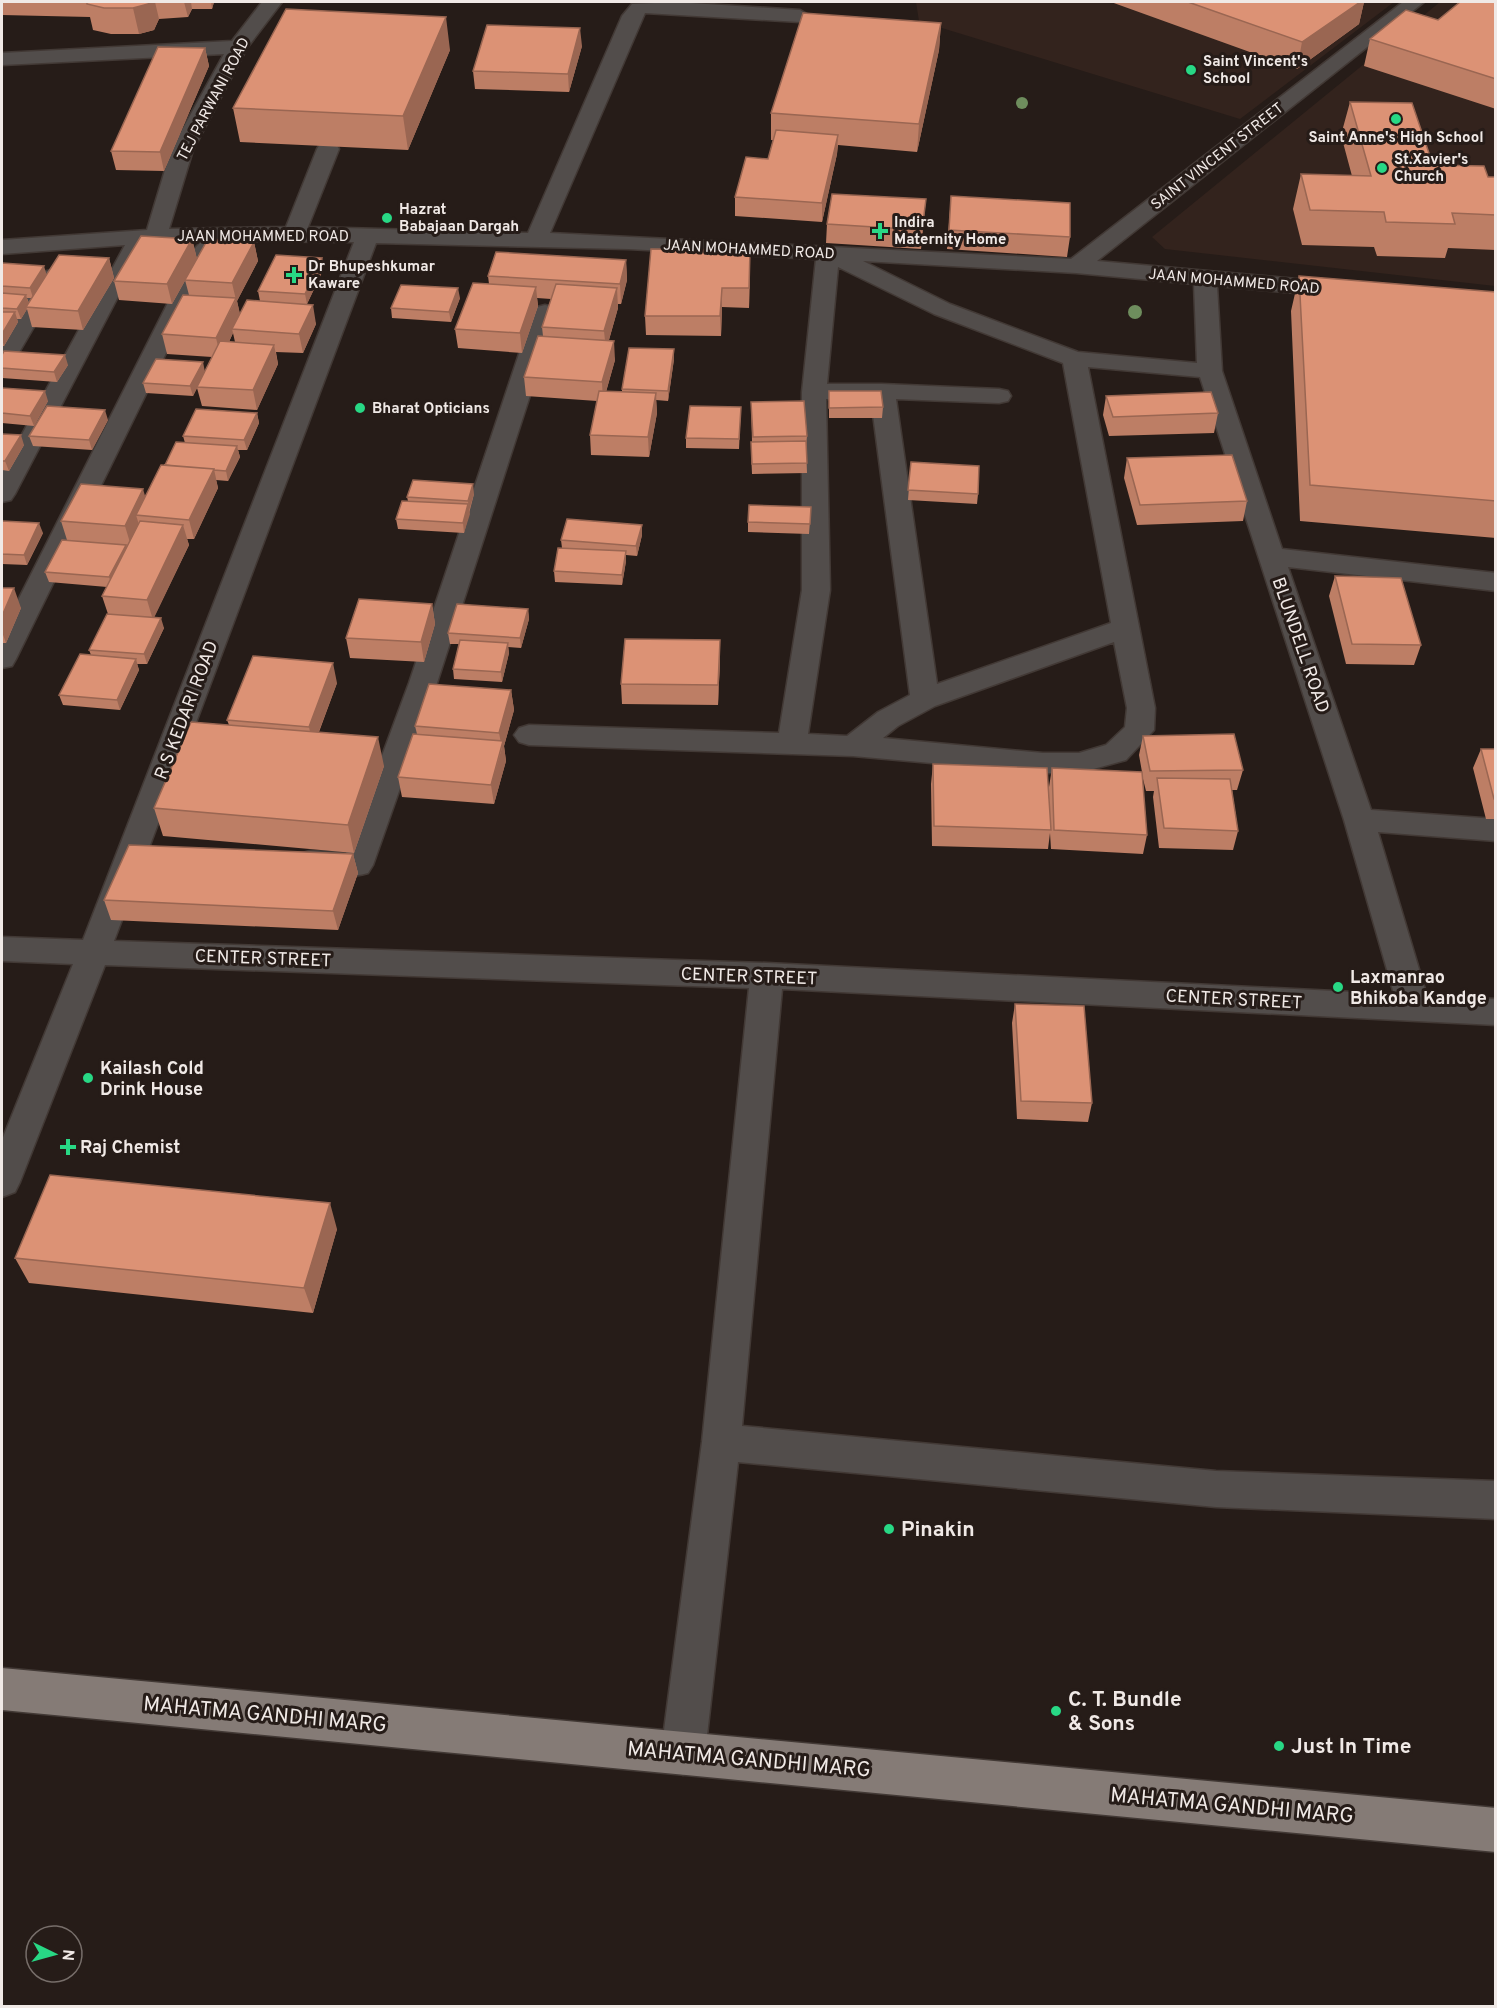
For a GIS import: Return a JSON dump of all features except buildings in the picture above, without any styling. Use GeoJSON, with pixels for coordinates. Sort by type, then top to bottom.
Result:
{"type":"FeatureCollection","features":[{"type":"Feature","properties":{"kind":"main road","name":"MAHATMA GANDHI MARG"},"geometry":{"type":"LineString","coordinates":[[2,1689],[1496,1830]]}},
{"type":"Feature","properties":{"kind":"street","name":"TEJ PARWANI ROAD"},"geometry":{"type":"LineString","coordinates":[[2,494],[148,237],[182,150],[238,47],[272,2]]}},
{"type":"Feature","properties":{"kind":"street","name":"SAINT VINCENT STREET"},"geometry":{"type":"LineString","coordinates":[[1076,266],[1415,2]]}},
{"type":"Feature","properties":{"kind":"street"},"geometry":{"type":"LineString","coordinates":[[536,240],[632,16],[639,8],[657,6],[800,16]]}},
{"type":"Feature","properties":{"kind":"street"},"geometry":{"type":"LineString","coordinates":[[2,59],[238,47]]}},
{"type":"Feature","properties":{"kind":"street"},"geometry":{"type":"LineString","coordinates":[[294,234],[328,149]]}},
{"type":"Feature","properties":{"kind":"street","name":"JAAN MOHAMMED ROAD"},"geometry":{"type":"LineString","coordinates":[[2,247],[213,235],[294,234],[536,240],[1076,266],[1366,292]]}},
{"type":"Feature","properties":{"kind":"street"},"geometry":{"type":"LineString","coordinates":[[2,659],[213,235]]}},
{"type":"Feature","properties":{"kind":"street","name":"R S KEDARI ROAD"},"geometry":{"type":"LineString","coordinates":[[2,1182],[94,952],[143,852],[367,237]]}},
{"type":"Feature","properties":{"kind":"street"},"geometry":{"type":"LineString","coordinates":[[2,361],[72,242]]}},
{"type":"Feature","properties":{"kind":"street"},"geometry":{"type":"LineString","coordinates":[[792,744],[816,590],[814,392],[828,253],[942,309],[1074,359],[1210,371]]}},
{"type":"Feature","properties":{"kind":"street","name":"BLUNDELL ROAD"},"geometry":{"type":"LineString","coordinates":[[1205,279],[1210,371],[1359,820],[1414,1007]]}},
{"type":"Feature","properties":{"kind":"street"},"geometry":{"type":"LineString","coordinates":[[285,861],[357,865],[423,683],[544,312]]}},
{"type":"Feature","properties":{"kind":"street"},"geometry":{"type":"LineString","coordinates":[[530,735],[853,746],[1043,763],[1079,763],[1116,753],[1139,730],[1141,708],[1074,359]]}},
{"type":"Feature","properties":{"kind":"street"},"geometry":{"type":"LineString","coordinates":[[814,392],[882,391],[999,396]]}},
{"type":"Feature","properties":{"kind":"street"},"geometry":{"type":"LineString","coordinates":[[882,391],[925,699]]}},
{"type":"Feature","properties":{"kind":"street"},"geometry":{"type":"LineString","coordinates":[[1271,556],[1496,582]]}},
{"type":"Feature","properties":{"kind":"street"},"geometry":{"type":"LineString","coordinates":[[853,746],[888,719],[925,699],[1125,628]]}},
{"type":"Feature","properties":{"kind":"street"},"geometry":{"type":"LineString","coordinates":[[1359,820],[1496,830]]}},
{"type":"Feature","properties":{"kind":"street","name":"CENTER STREET"},"geometry":{"type":"LineString","coordinates":[[2,949],[767,976],[1496,1011]]}},
{"type":"Feature","properties":{"kind":"street"},"geometry":{"type":"LineString","coordinates":[[683,1753],[721,1442],[767,976]]}},
{"type":"Feature","properties":{"kind":"street"},"geometry":{"type":"LineString","coordinates":[[721,1442],[1216,1489],[1496,1500]]}},
{"type":"Feature","properties":{"kind":"shaded area","name":"Saint Vincent's School"},"geometry":{"type":"Polygon","coordinates":[[[916,2],[1394,2],[1240,119],[919,21],[916,2]]]}},
{"type":"Feature","properties":{"kind":"shaded area","name":"Saint Anne's High School"},"geometry":{"type":"Polygon","coordinates":[[[1440,2],[1495,2],[1495,286],[1165,249],[1152,237],[1440,2]]]}},
{"type":"Feature","properties":{"kind":"place","name":"Saint Vincent's School"},"geometry":{"type":"Point","coordinates":[1191,70]}},
{"type":"Feature","properties":{"kind":"place","name":"Saint Anne's High School"},"geometry":{"type":"Point","coordinates":[1396,119]}},
{"type":"Feature","properties":{"kind":"place","name":"St.Xavier's Church"},"geometry":{"type":"Point","coordinates":[1382,168]}},
{"type":"Feature","properties":{"kind":"place","name":"Hazrat Babajaan Dargah"},"geometry":{"type":"Point","coordinates":[387,218]}},
{"type":"Feature","properties":{"kind":"place","name":"Indira Maternity Home"},"geometry":{"type":"Point","coordinates":[880,231]}},
{"type":"Feature","properties":{"kind":"place","name":"Dr Bhupeshkumar Kaware"},"geometry":{"type":"Point","coordinates":[294,275]}},
{"type":"Feature","properties":{"kind":"place","name":"Bharat Opticians"},"geometry":{"type":"Point","coordinates":[360,408]}},
{"type":"Feature","properties":{"kind":"place","name":"Laxmanrao Bhikoba Kandge"},"geometry":{"type":"Point","coordinates":[1338,987]}},
{"type":"Feature","properties":{"kind":"place","name":"Kailash Cold Drink House"},"geometry":{"type":"Point","coordinates":[88,1078]}},
{"type":"Feature","properties":{"kind":"place","name":"Raj Chemist"},"geometry":{"type":"Point","coordinates":[68,1147]}},
{"type":"Feature","properties":{"kind":"place","name":"Pinakin"},"geometry":{"type":"Point","coordinates":[889,1529]}},
{"type":"Feature","properties":{"kind":"place","name":"C. T. Bundle & Sons"},"geometry":{"type":"Point","coordinates":[1056,1711]}},
{"type":"Feature","properties":{"kind":"place","name":"Just In Time"},"geometry":{"type":"Point","coordinates":[1279,1746]}}]}
